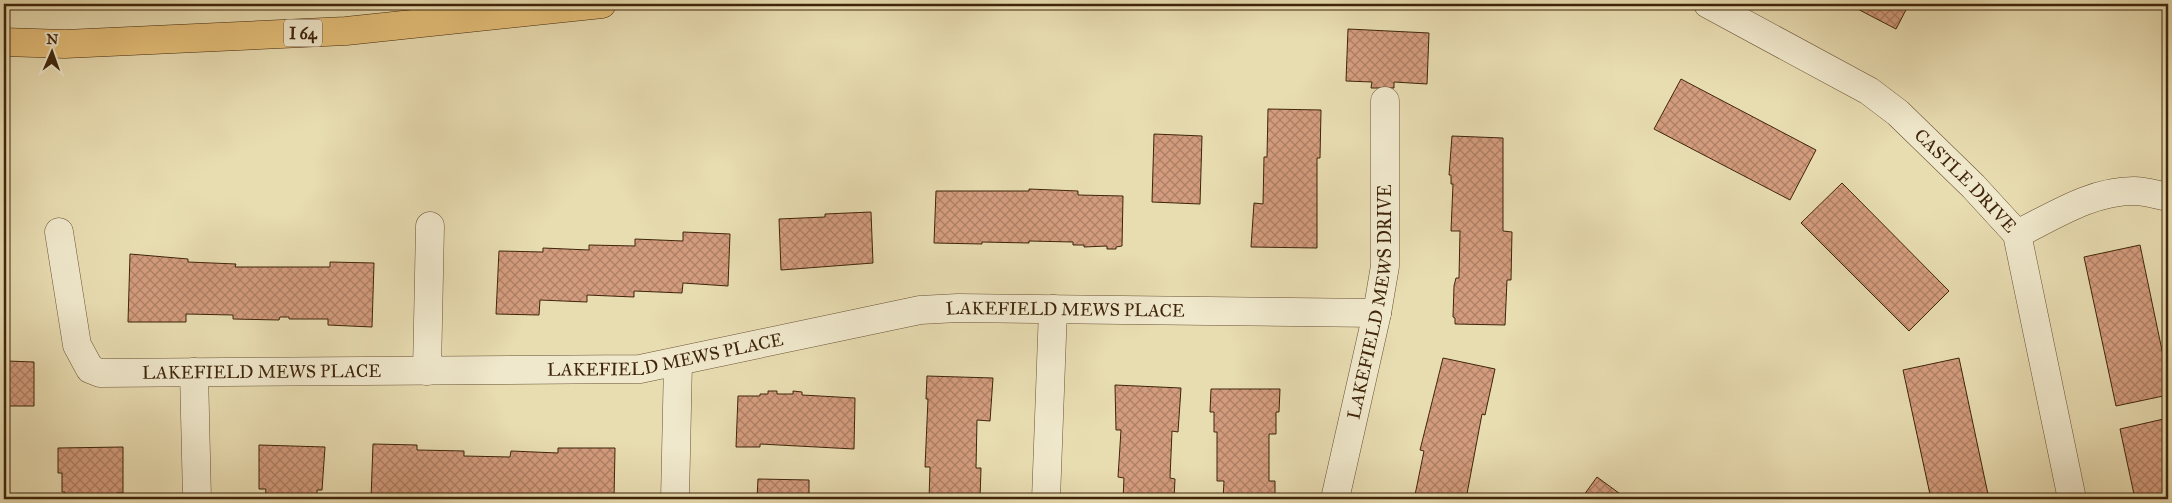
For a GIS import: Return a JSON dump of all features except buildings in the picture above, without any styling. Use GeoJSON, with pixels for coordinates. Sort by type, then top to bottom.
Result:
{"type":"FeatureCollection","features":[{"type":"Feature","properties":{"kind":"highway","name":"I 64"},"geometry":{"type":"LineString","coordinates":[[4,42],[65,44],[346,31],[602,4]]}},
{"type":"Feature","properties":{"kind":"street","name":"CASTLE DRIVE"},"geometry":{"type":"LineString","coordinates":[[1708,4],[1869,91],[1898,113],[1973,186],[2017,234],[2072,499]]}},
{"type":"Feature","properties":{"kind":"street","name":"LAKEFIELD MEWS DRIVE"},"geometry":{"type":"LineString","coordinates":[[1335,499],[1377,313],[1385,266],[1384,101]]}},
{"type":"Feature","properties":{"kind":"street"},"geometry":{"type":"LineString","coordinates":[[2017,234],[2092,197],[2114,192],[2136,191],[2168,197]]}},
{"type":"Feature","properties":{"kind":"street"},"geometry":{"type":"LineString","coordinates":[[427,370],[430,226]]}},
{"type":"Feature","properties":{"kind":"street","name":"LAKEFIELD MEWS PLACE"},"geometry":{"type":"LineString","coordinates":[[59,232],[77,345],[90,369],[100,373],[640,369],[678,362],[703,354],[920,310],[958,308],[1377,313]]}},
{"type":"Feature","properties":{"kind":"street"},"geometry":{"type":"LineString","coordinates":[[1046,499],[1052,309]]}},
{"type":"Feature","properties":{"kind":"street"},"geometry":{"type":"LineString","coordinates":[[675,499],[678,362]]}},
{"type":"Feature","properties":{"kind":"street"},"geometry":{"type":"LineString","coordinates":[[194,372],[197,499]]}}]}
